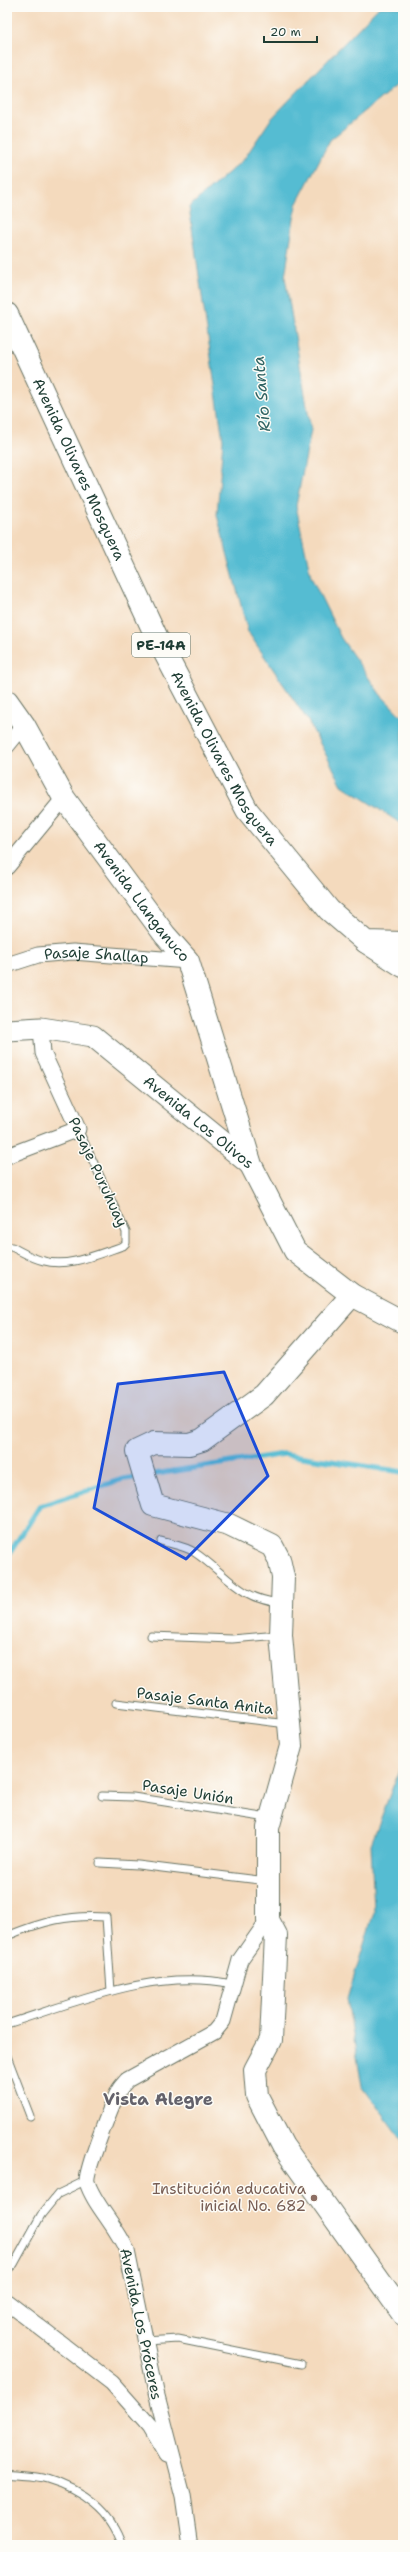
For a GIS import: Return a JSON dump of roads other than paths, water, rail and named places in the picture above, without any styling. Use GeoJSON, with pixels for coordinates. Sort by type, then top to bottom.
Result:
{"type":"FeatureCollection","features":[{"type":"Feature","properties":{"kind":"main road","name":"Avenida Olivares Mosquera"},"geometry":{"type":"LineString","coordinates":[[7,314],[157,638],[247,810],[329,910],[366,942],[403,966]]}},
{"type":"Feature","properties":{"kind":"main road","name":"Avenida Llanganuco"},"geometry":{"type":"LineString","coordinates":[[7,701],[24,725],[64,798],[165,935],[188,961],[251,1165]]}},
{"type":"Feature","properties":{"kind":"main road"},"geometry":{"type":"LineString","coordinates":[[366,942],[403,943]]}},
{"type":"Feature","properties":{"kind":"main road","name":"Avenida Los Olivos"},"geometry":{"type":"LineString","coordinates":[[7,1030],[41,1028],[92,1036],[251,1165],[295,1251],[352,1295],[403,1322]]}},
{"type":"Feature","properties":{"kind":"main road"},"geometry":{"type":"LineString","coordinates":[[352,1295],[264,1395],[202,1440],[189,1444],[154,1443],[138,1451],[153,1504],[229,1525],[272,1546],[279,1559],[283,1577],[281,1635],[291,1746],[268,1828],[268,1920],[276,1935],[271,2040],[255,2070],[257,2096],[283,2146],[403,2314]]}},
{"type":"Feature","properties":{"kind":"street"},"geometry":{"type":"LineString","coordinates":[[7,746],[24,725]]}},
{"type":"Feature","properties":{"kind":"street"},"geometry":{"type":"LineString","coordinates":[[7,867],[64,798]]}},
{"type":"Feature","properties":{"kind":"street","name":"Pasaje Shallap"},"geometry":{"type":"LineString","coordinates":[[7,965],[38,955],[73,952],[188,961]]}},
{"type":"Feature","properties":{"kind":"street","name":"Pasaje Puruhuay"},"geometry":{"type":"LineString","coordinates":[[41,1028],[43,1053],[78,1129]]}},
{"type":"Feature","properties":{"kind":"street"},"geometry":{"type":"LineString","coordinates":[[7,1156],[78,1129]]}},
{"type":"Feature","properties":{"kind":"street"},"geometry":{"type":"LineString","coordinates":[[87,2180],[91,2161],[118,2090],[128,2080],[214,2032],[223,2021],[232,1984],[240,1960],[268,1920]]}},
{"type":"Feature","properties":{"kind":"street","name":"Avenida Los Próceres"},"geometry":{"type":"LineString","coordinates":[[87,2180],[92,2194],[120,2234],[127,2251],[145,2341],[183,2496],[190,2545]]}},
{"type":"Feature","properties":{"kind":"street"},"geometry":{"type":"LineString","coordinates":[[7,2302],[112,2383],[150,2426],[177,2473]]}},
{"type":"Feature","properties":{"kind":"lane","name":"Pasaje Puruhuay"},"geometry":{"type":"LineString","coordinates":[[7,1247],[12,1247],[43,1261],[54,1263],[86,1258],[124,1246],[126,1243],[126,1232],[78,1129]]}},
{"type":"Feature","properties":{"kind":"lane"},"geometry":{"type":"LineString","coordinates":[[161,1541],[192,1550],[243,1593],[264,1602],[283,1604]]}},
{"type":"Feature","properties":{"kind":"lane"},"geometry":{"type":"LineString","coordinates":[[151,1636],[232,1639],[281,1635]]}},
{"type":"Feature","properties":{"kind":"lane","name":"Pasaje Santa Anita"},"geometry":{"type":"LineString","coordinates":[[116,1703],[290,1724]]}},
{"type":"Feature","properties":{"kind":"lane","name":"Pasaje Unión"},"geometry":{"type":"LineString","coordinates":[[102,1796],[133,1797],[270,1819]]}},
{"type":"Feature","properties":{"kind":"lane"},"geometry":{"type":"LineString","coordinates":[[100,1863],[138,1865],[268,1882]]}},
{"type":"Feature","properties":{"kind":"lane"},"geometry":{"type":"LineString","coordinates":[[7,1936],[44,1921],[89,1916],[106,1917],[111,1991]]}},
{"type":"Feature","properties":{"kind":"lane"},"geometry":{"type":"LineString","coordinates":[[7,2024],[111,1991],[164,1979],[205,1978],[232,1984]]}},
{"type":"Feature","properties":{"kind":"lane"},"geometry":{"type":"LineString","coordinates":[[7,2056],[30,2116]]}},
{"type":"Feature","properties":{"kind":"lane"},"geometry":{"type":"LineString","coordinates":[[7,2270],[14,2264],[41,2215],[58,2194],[87,2180]]}},
{"type":"Feature","properties":{"kind":"lane"},"geometry":{"type":"LineString","coordinates":[[145,2341],[178,2339],[301,2364]]}},
{"type":"Feature","properties":{"kind":"lane"},"geometry":{"type":"LineString","coordinates":[[7,2474],[46,2478],[93,2501],[106,2513],[118,2532],[122,2545]]}},
{"type":"Feature","properties":{"kind":"water","name":"Río Santa"},"geometry":{"type":"Polygon","coordinates":[[[379,7],[403,7],[403,80],[330,140],[296,205],[285,277],[311,430],[296,506],[311,577],[341,638],[380,694],[403,718],[403,825],[342,785],[308,721],[248,632],[217,515],[223,440],[189,207],[244,159],[271,119],[379,7]]]}},
{"type":"Feature","properties":{"kind":"water"},"geometry":{"type":"Polygon","coordinates":[[[403,1760],[403,2142],[362,2086],[347,1999],[374,1912],[371,1844],[403,1760]]]}},
{"type":"Feature","properties":{"kind":"waterway"},"geometry":{"type":"LineString","coordinates":[[149,1475],[284,1454],[403,1472]]}},
{"type":"Feature","properties":{"kind":"waterway"},"geometry":{"type":"LineString","coordinates":[[7,1557],[40,1506],[123,1479],[141,1477]]}},
{"type":"Feature","properties":{"kind":"place","name":"Institución educativa inicial No. 682"},"geometry":{"type":"Point","coordinates":[314,2198]}},
{"type":"Feature","properties":{"kind":"district","name":"Vista Alegre"},"geometry":{"type":"Point","coordinates":[158,2099]}}]}
